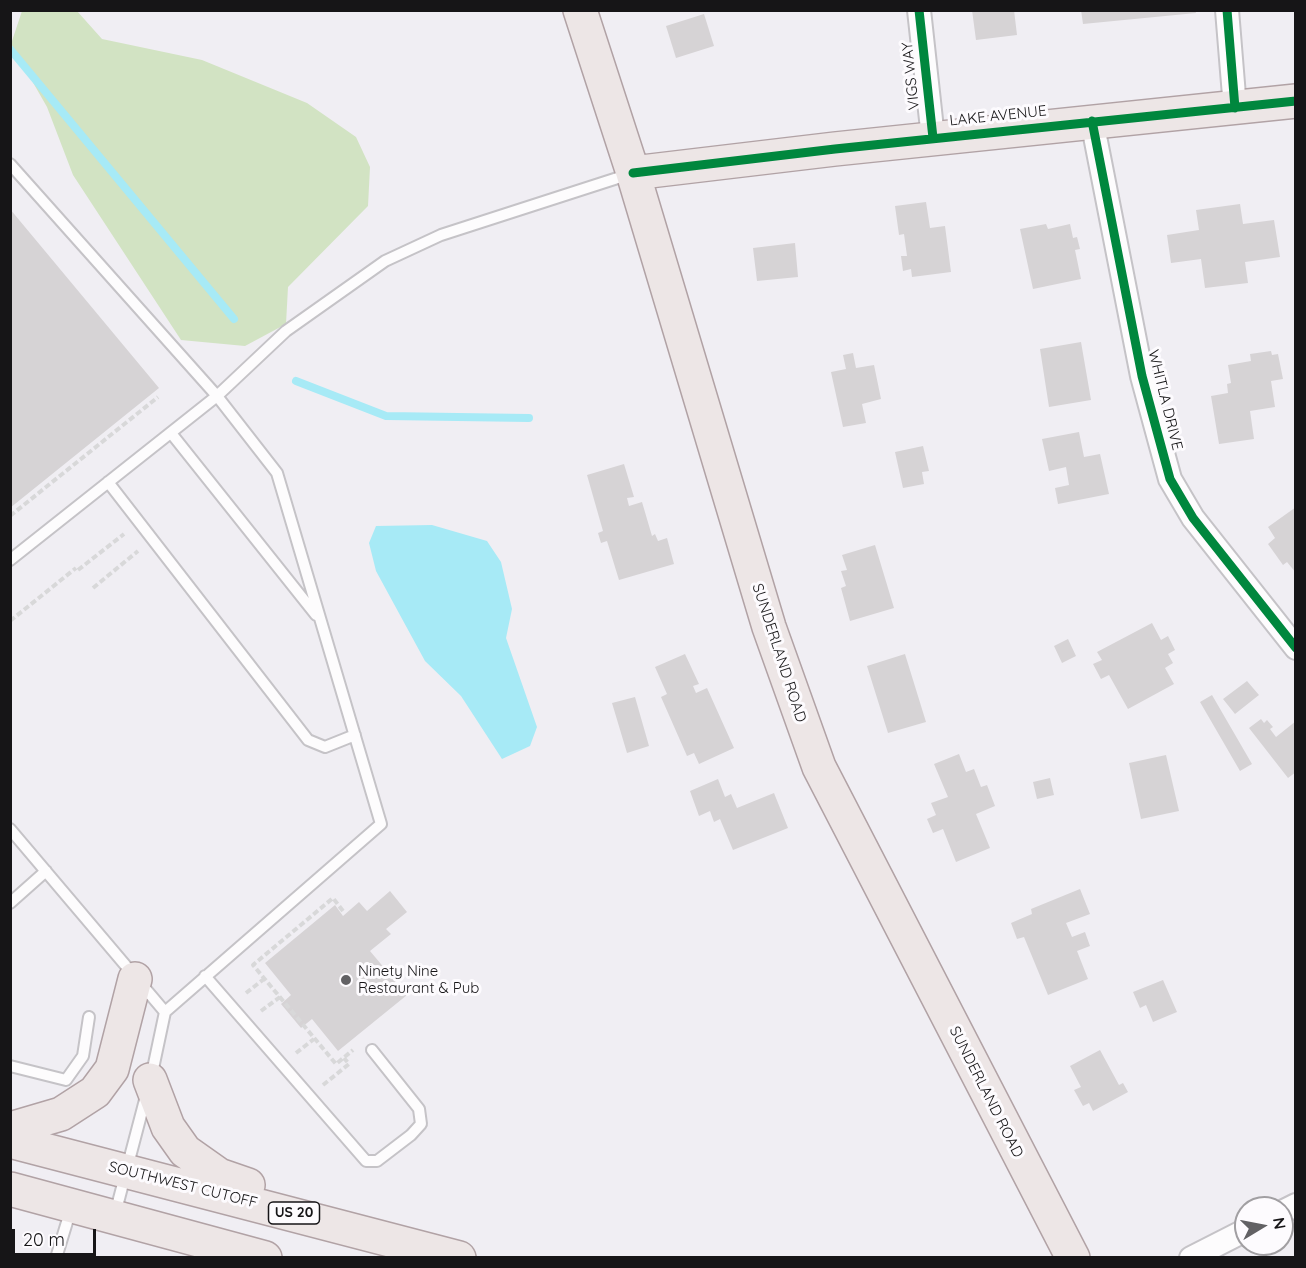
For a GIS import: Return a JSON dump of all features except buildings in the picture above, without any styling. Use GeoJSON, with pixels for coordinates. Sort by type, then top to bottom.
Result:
{"type":"FeatureCollection","features":[{"type":"Feature","properties":{"kind":"main road","name":"SUNDERLAND ROAD"},"geometry":{"type":"LineString","coordinates":[[580,10],[633,173],[769,627],[819,767],[1072,1257]]}},
{"type":"Feature","properties":{"kind":"main road","name":"LAKE AVENUE"},"geometry":{"type":"LineString","coordinates":[[633,173],[933,138],[1296,101]]}},
{"type":"Feature","properties":{"kind":"main road"},"geometry":{"type":"LineString","coordinates":[[10,1129],[61,1114],[95,1092],[112,1069],[135,979]]}},
{"type":"Feature","properties":{"kind":"main road"},"geometry":{"type":"LineString","coordinates":[[150,1080],[168,1127],[185,1150],[219,1175],[402,1242]]}},
{"type":"Feature","properties":{"kind":"main road","name":"SOUTHWEST CUTOFF"},"geometry":{"type":"LineString","coordinates":[[10,1141],[459,1257]]}},
{"type":"Feature","properties":{"kind":"main road"},"geometry":{"type":"LineString","coordinates":[[10,1190],[265,1257]]}},
{"type":"Feature","properties":{"kind":"street","name":"VIGS WAY"},"geometry":{"type":"LineString","coordinates":[[919,10],[933,138]]}},
{"type":"Feature","properties":{"kind":"street"},"geometry":{"type":"LineString","coordinates":[[1227,10],[1235,108]]}},
{"type":"Feature","properties":{"kind":"street","name":"WHITLA DRIVE"},"geometry":{"type":"LineString","coordinates":[[1092,121],[1142,376],[1170,479],[1193,518],[1296,648]]}},
{"type":"Feature","properties":{"kind":"street"},"geometry":{"type":"LineString","coordinates":[[1191,1257],[1234,1236]]}},
{"type":"Feature","properties":{"kind":"lane"},"geometry":{"type":"LineString","coordinates":[[10,164],[218,396],[277,473],[381,824],[165,1012],[128,1170],[114,1217]]}},
{"type":"Feature","properties":{"kind":"lane"},"geometry":{"type":"LineString","coordinates":[[10,560],[218,396],[286,331],[385,261],[441,235],[633,173]]}},
{"type":"Feature","properties":{"kind":"lane"},"geometry":{"type":"LineString","coordinates":[[171,432],[321,621]]}},
{"type":"Feature","properties":{"kind":"lane"},"geometry":{"type":"LineString","coordinates":[[108,482],[308,740],[325,747],[354,735]]}},
{"type":"Feature","properties":{"kind":"lane"},"geometry":{"type":"LineString","coordinates":[[10,829],[165,1012]]}},
{"type":"Feature","properties":{"kind":"lane"},"geometry":{"type":"LineString","coordinates":[[10,903],[46,871]]}},
{"type":"Feature","properties":{"kind":"lane"},"geometry":{"type":"LineString","coordinates":[[205,976],[366,1161],[377,1161],[411,1135],[421,1124],[419,1109],[372,1050]]}},
{"type":"Feature","properties":{"kind":"lane"},"geometry":{"type":"LineString","coordinates":[[10,1066],[66,1080],[83,1056],[89,1017]]}},
{"type":"Feature","properties":{"kind":"lane"},"geometry":{"type":"LineString","coordinates":[[56,1257],[72,1206]]}},
{"type":"Feature","properties":{"kind":"path"},"geometry":{"type":"LineString","coordinates":[[10,516],[158,397]]}},
{"type":"Feature","properties":{"kind":"path"},"geometry":{"type":"LineString","coordinates":[[10,621],[139,522]]}},
{"type":"Feature","properties":{"kind":"path"},"geometry":{"type":"LineString","coordinates":[[93,588],[152,539]]}},
{"type":"Feature","properties":{"kind":"path"},"geometry":{"type":"LineString","coordinates":[[343,911],[333,898],[253,965],[336,1064],[358,1046]]}},
{"type":"Feature","properties":{"kind":"path"},"geometry":{"type":"LineString","coordinates":[[271,950],[275,954]]}},
{"type":"Feature","properties":{"kind":"path"},"geometry":{"type":"LineString","coordinates":[[310,1096],[349,1064],[344,1058]]}},
{"type":"Feature","properties":{"kind":"green space"},"geometry":{"type":"Polygon","coordinates":[[[22,11],[77,11],[102,39],[202,60],[307,103],[356,137],[370,167],[368,206],[288,287],[286,324],[245,346],[181,340],[73,175],[47,107],[11,44],[22,11]]]}},
{"type":"Feature","properties":{"kind":"water"},"geometry":{"type":"Polygon","coordinates":[[[432,525],[487,541],[501,562],[512,609],[506,638],[537,727],[530,746],[502,759],[461,696],[425,661],[376,571],[369,543],[376,526],[432,525]]]}},
{"type":"Feature","properties":{"kind":"waterway"},"geometry":{"type":"LineString","coordinates":[[10,49],[234,319]]}},
{"type":"Feature","properties":{"kind":"waterway"},"geometry":{"type":"LineString","coordinates":[[296,381],[386,416],[529,418]]}},
{"type":"Feature","properties":{"kind":"cycle path"},"geometry":{"type":"LineString","coordinates":[[919,10],[933,138]]}},
{"type":"Feature","properties":{"kind":"cycle path"},"geometry":{"type":"LineString","coordinates":[[1227,10],[1235,108]]}},
{"type":"Feature","properties":{"kind":"cycle path"},"geometry":{"type":"LineString","coordinates":[[633,173],[835,149],[1296,101]]}},
{"type":"Feature","properties":{"kind":"cycle path"},"geometry":{"type":"LineString","coordinates":[[1092,121],[1142,376],[1170,479],[1193,518],[1296,648]]}},
{"type":"Feature","properties":{"kind":"place","name":"Ninety Nine Restaurant & Pub"},"geometry":{"type":"Point","coordinates":[346,980]}}]}
